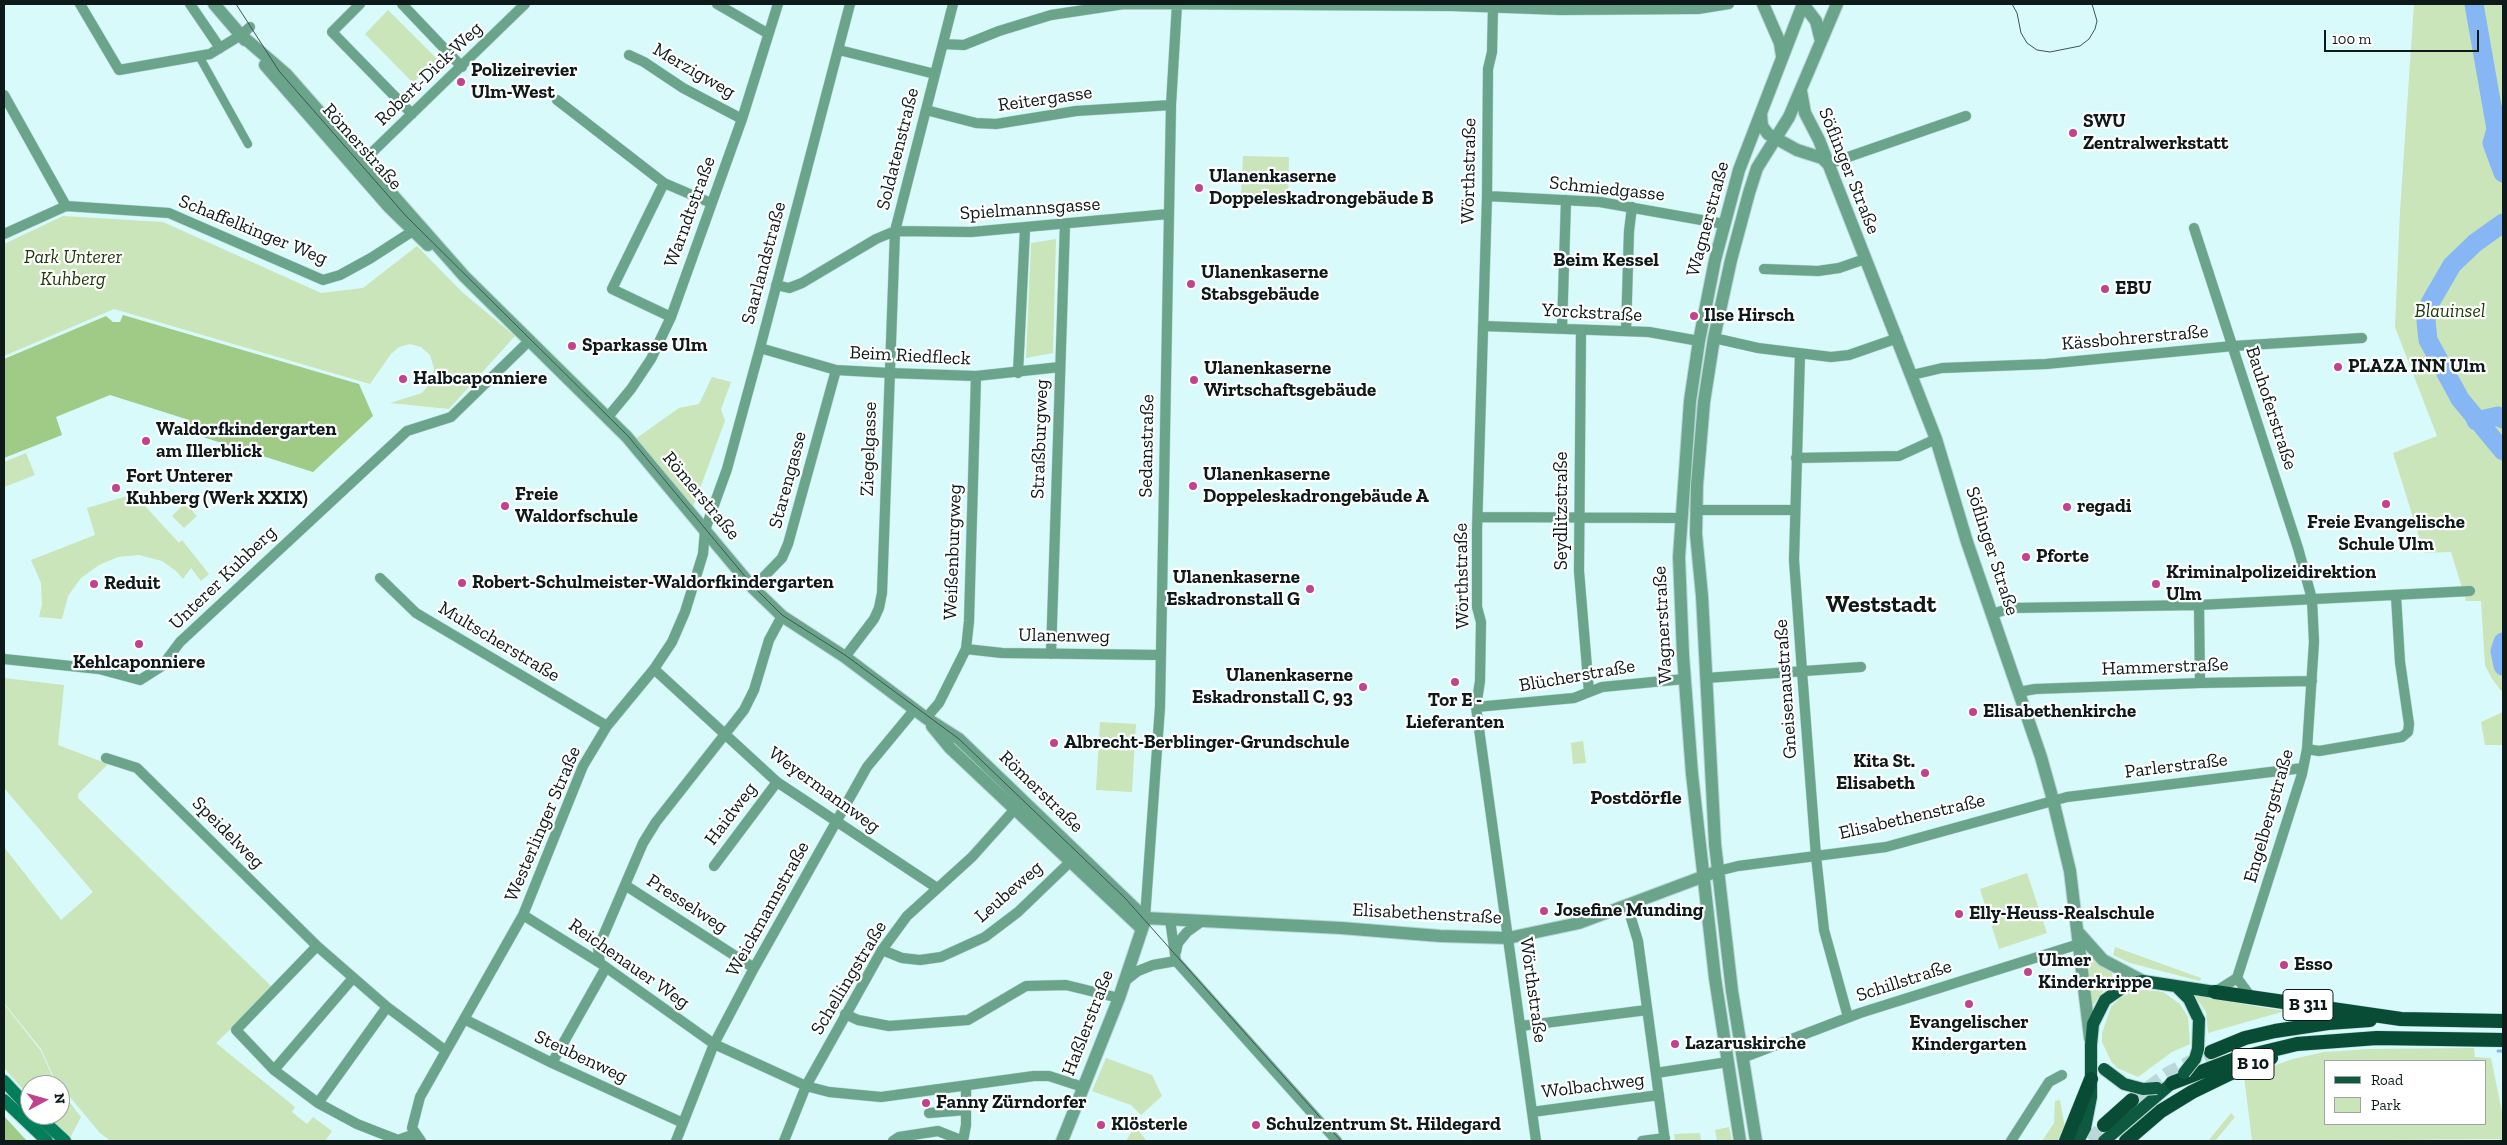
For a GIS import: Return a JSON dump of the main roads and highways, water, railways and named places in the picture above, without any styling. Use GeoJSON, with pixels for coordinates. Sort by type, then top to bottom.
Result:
{"type":"FeatureCollection","features":[{"type":"Feature","properties":{"kind":"highway","name":"B 311"},"geometry":{"type":"LineString","coordinates":[[2215,992],[2401,1019]]}},
{"type":"Feature","properties":{"kind":"highway","name":"B 10"},"geometry":{"type":"LineString","coordinates":[[2211,1052],[2245,1038],[2275,1031],[2328,1023],[2401,1019],[2503,1021]]}},
{"type":"Feature","properties":{"kind":"highway","name":"B 10"},"geometry":{"type":"LineString","coordinates":[[2126,1141],[2161,1111],[2192,1092],[2261,1060],[2316,1043],[2376,1038],[2503,1040]]}},
{"type":"Feature","properties":{"kind":"highway","name":"B 311"},"geometry":{"type":"LineString","coordinates":[[2172,1083],[2267,1050],[2316,1043]]}},
{"type":"Feature","properties":{"kind":"highway"},"geometry":{"type":"LineString","coordinates":[[2066,1141],[2091,1079]]}},
{"type":"Feature","properties":{"kind":"highway"},"geometry":{"type":"LineString","coordinates":[[2104,1125],[2132,1100]]}},
{"type":"Feature","properties":{"kind":"main road","name":"B 311"},"geometry":{"type":"LineString","coordinates":[[2090,1045],[2093,1024],[2105,1000],[2128,984],[2142,981],[2215,992]]}},
{"type":"Feature","properties":{"kind":"main road"},"geometry":{"type":"LineString","coordinates":[[2090,1045],[2104,1069],[2113,1078],[2134,1088],[2157,1088],[2172,1083],[2184,1073],[2194,1059],[2198,1049],[2199,1020],[2190,999],[2176,986]]}},
{"type":"Feature","properties":{"kind":"main road"},"geometry":{"type":"LineString","coordinates":[[2078,1141],[2085,1128],[2089,1113],[2090,1045]]}},
{"type":"Feature","properties":{"kind":"main road"},"geometry":{"type":"LineString","coordinates":[[4,1081],[20,1098]]}},
{"type":"Feature","properties":{"kind":"main road","name":"B 311"},"geometry":{"type":"LineString","coordinates":[[2104,1141],[2172,1083]]}},
{"type":"Feature","properties":{"kind":"main road"},"geometry":{"type":"LineString","coordinates":[[4,1100],[47,1141]]}},
{"type":"Feature","properties":{"kind":"main road"},"geometry":{"type":"LineString","coordinates":[[47,1125],[64,1141]]}},
{"type":"Feature","properties":{"kind":"waterway"},"geometry":{"type":"LineString","coordinates":[[2474,4],[2496,129],[2492,143],[2503,173]]}},
{"type":"Feature","properties":{"kind":"waterway"},"geometry":{"type":"LineString","coordinates":[[2492,107],[2503,107]]}},
{"type":"Feature","properties":{"kind":"waterway"},"geometry":{"type":"LineString","coordinates":[[2503,223],[2475,243],[2452,265],[2430,303],[2426,321],[2428,340],[2460,399],[2503,451]]}},
{"type":"Feature","properties":{"kind":"waterway"},"geometry":{"type":"LineString","coordinates":[[2476,421],[2498,416],[2503,419]]}},
{"type":"Feature","properties":{"kind":"waterway"},"geometry":{"type":"LineString","coordinates":[[2503,642],[2500,651],[2503,666]]}},
{"type":"Feature","properties":{"kind":"waterway"},"geometry":{"type":"LineString","coordinates":[[2498,1051],[2503,1051]]}},
{"type":"Feature","properties":{"kind":"tunnel"},"geometry":{"type":"LineString","coordinates":[[2132,1100],[2169,1073],[2211,1052]]}},
{"type":"Feature","properties":{"kind":"tunnel"},"geometry":{"type":"LineString","coordinates":[[2091,1141],[2104,1125]]}},
{"type":"Feature","properties":{"kind":"tram line"},"geometry":{"type":"LineString","coordinates":[[236,4],[279,71],[406,216],[628,436],[753,586],[782,615],[845,655],[959,739],[1125,898],[1341,1141]]}},
{"type":"Feature","properties":{"kind":"tram line"},"geometry":{"type":"LineString","coordinates":[[2012,4],[2017,13],[2021,33],[2027,43],[2037,50],[2050,52],[2080,46],[2089,39],[2097,21],[2092,4]]}},
{"type":"Feature","properties":{"kind":"place","name":"Polizeirevier Ulm-West"},"geometry":{"type":"Point","coordinates":[461,82]}},
{"type":"Feature","properties":{"kind":"place","name":"SWU Zentralwerkstatt"},"geometry":{"type":"Point","coordinates":[2073,133]}},
{"type":"Feature","properties":{"kind":"place","name":"Ulanenkaserne Doppeleskadrongebäude B"},"geometry":{"type":"Point","coordinates":[1199,188]}},
{"type":"Feature","properties":{"kind":"place","name":"Ulanenkaserne Stabsgebäude"},"geometry":{"type":"Point","coordinates":[1191,284]}},
{"type":"Feature","properties":{"kind":"place","name":"EBU"},"geometry":{"type":"Point","coordinates":[2105,289]}},
{"type":"Feature","properties":{"kind":"place","name":"Ilse Hirsch"},"geometry":{"type":"Point","coordinates":[1694,316]}},
{"type":"Feature","properties":{"kind":"place","name":"Sparkasse Ulm"},"geometry":{"type":"Point","coordinates":[572,346]}},
{"type":"Feature","properties":{"kind":"place","name":"PLAZA INN Ulm"},"geometry":{"type":"Point","coordinates":[2338,367]}},
{"type":"Feature","properties":{"kind":"place","name":"Halbcaponniere"},"geometry":{"type":"Point","coordinates":[403,379]}},
{"type":"Feature","properties":{"kind":"place","name":"Ulanenkaserne Wirtschaftsgebäude"},"geometry":{"type":"Point","coordinates":[1194,380]}},
{"type":"Feature","properties":{"kind":"place","name":"Waldorfkindergarten am Illerblick"},"geometry":{"type":"Point","coordinates":[146,441]}},
{"type":"Feature","properties":{"kind":"place","name":"Ulanenkaserne Doppeleskadrongebäude A"},"geometry":{"type":"Point","coordinates":[1193,486]}},
{"type":"Feature","properties":{"kind":"place","name":"Fort Unterer Kuhberg (Werk XXIX)"},"geometry":{"type":"Point","coordinates":[116,488]}},
{"type":"Feature","properties":{"kind":"place","name":"Freie Evangelische Schule Ulm"},"geometry":{"type":"Point","coordinates":[2386,504]}},
{"type":"Feature","properties":{"kind":"place","name":"Freie Waldorfschule"},"geometry":{"type":"Point","coordinates":[505,506]}},
{"type":"Feature","properties":{"kind":"place","name":"regadi"},"geometry":{"type":"Point","coordinates":[2067,507]}},
{"type":"Feature","properties":{"kind":"place","name":"Pforte"},"geometry":{"type":"Point","coordinates":[2026,557]}},
{"type":"Feature","properties":{"kind":"place","name":"Robert-Schulmeister-Waldorfkindergarten"},"geometry":{"type":"Point","coordinates":[462,583]}},
{"type":"Feature","properties":{"kind":"place","name":"Reduit"},"geometry":{"type":"Point","coordinates":[94,584]}},
{"type":"Feature","properties":{"kind":"place","name":"Kriminalpolizeidirektion Ulm"},"geometry":{"type":"Point","coordinates":[2156,584]}},
{"type":"Feature","properties":{"kind":"place","name":"Ulanenkaserne Eskadronstall G"},"geometry":{"type":"Point","coordinates":[1310,589]}},
{"type":"Feature","properties":{"kind":"place","name":"Kehlcaponniere"},"geometry":{"type":"Point","coordinates":[139,644]}},
{"type":"Feature","properties":{"kind":"place","name":"Tor E - Lieferanten"},"geometry":{"type":"Point","coordinates":[1455,682]}},
{"type":"Feature","properties":{"kind":"place","name":"Ulanenkaserne Eskadronstall C, 93"},"geometry":{"type":"Point","coordinates":[1363,687]}},
{"type":"Feature","properties":{"kind":"place","name":"Elisabethenkirche"},"geometry":{"type":"Point","coordinates":[1973,712]}},
{"type":"Feature","properties":{"kind":"place","name":"Albrecht-Berblinger-Grundschule"},"geometry":{"type":"Point","coordinates":[1054,743]}},
{"type":"Feature","properties":{"kind":"place","name":"Kita St. Elisabeth"},"geometry":{"type":"Point","coordinates":[1925,773]}},
{"type":"Feature","properties":{"kind":"place","name":"Josefine Munding"},"geometry":{"type":"Point","coordinates":[1544,911]}},
{"type":"Feature","properties":{"kind":"place","name":"Elly-Heuss-Realschule"},"geometry":{"type":"Point","coordinates":[1959,914]}},
{"type":"Feature","properties":{"kind":"place","name":"Esso"},"geometry":{"type":"Point","coordinates":[2284,965]}},
{"type":"Feature","properties":{"kind":"place","name":"Ulmer Kinderkrippe"},"geometry":{"type":"Point","coordinates":[2028,972]}},
{"type":"Feature","properties":{"kind":"place","name":"Evangelischer Kindergarten"},"geometry":{"type":"Point","coordinates":[1969,1004]}},
{"type":"Feature","properties":{"kind":"place","name":"Lazaruskirche"},"geometry":{"type":"Point","coordinates":[1675,1044]}},
{"type":"Feature","properties":{"kind":"place","name":"Fanny Zürndorfer"},"geometry":{"type":"Point","coordinates":[926,1103]}},
{"type":"Feature","properties":{"kind":"place","name":"Klösterle"},"geometry":{"type":"Point","coordinates":[1101,1125]}},
{"type":"Feature","properties":{"kind":"place","name":"Schulzentrum St. Hildegard"},"geometry":{"type":"Point","coordinates":[1256,1125]}},
{"type":"Feature","properties":{"kind":"district","name":"Beim Kessel"},"geometry":{"type":"Point","coordinates":[1606,260]}},
{"type":"Feature","properties":{"kind":"district","name":"Weststadt"},"geometry":{"type":"Point","coordinates":[1881,605]}},
{"type":"Feature","properties":{"kind":"district","name":"Postdörfle"},"geometry":{"type":"Point","coordinates":[1636,798]}},
{"type":"Feature","properties":{"kind":"park label","name":"Park Unterer Kuhberg"},"geometry":{"type":"Point","coordinates":[73,269]}},
{"type":"Feature","properties":{"kind":"park label","name":"Blauinsel"},"geometry":{"type":"Point","coordinates":[2450,312]}}]}
